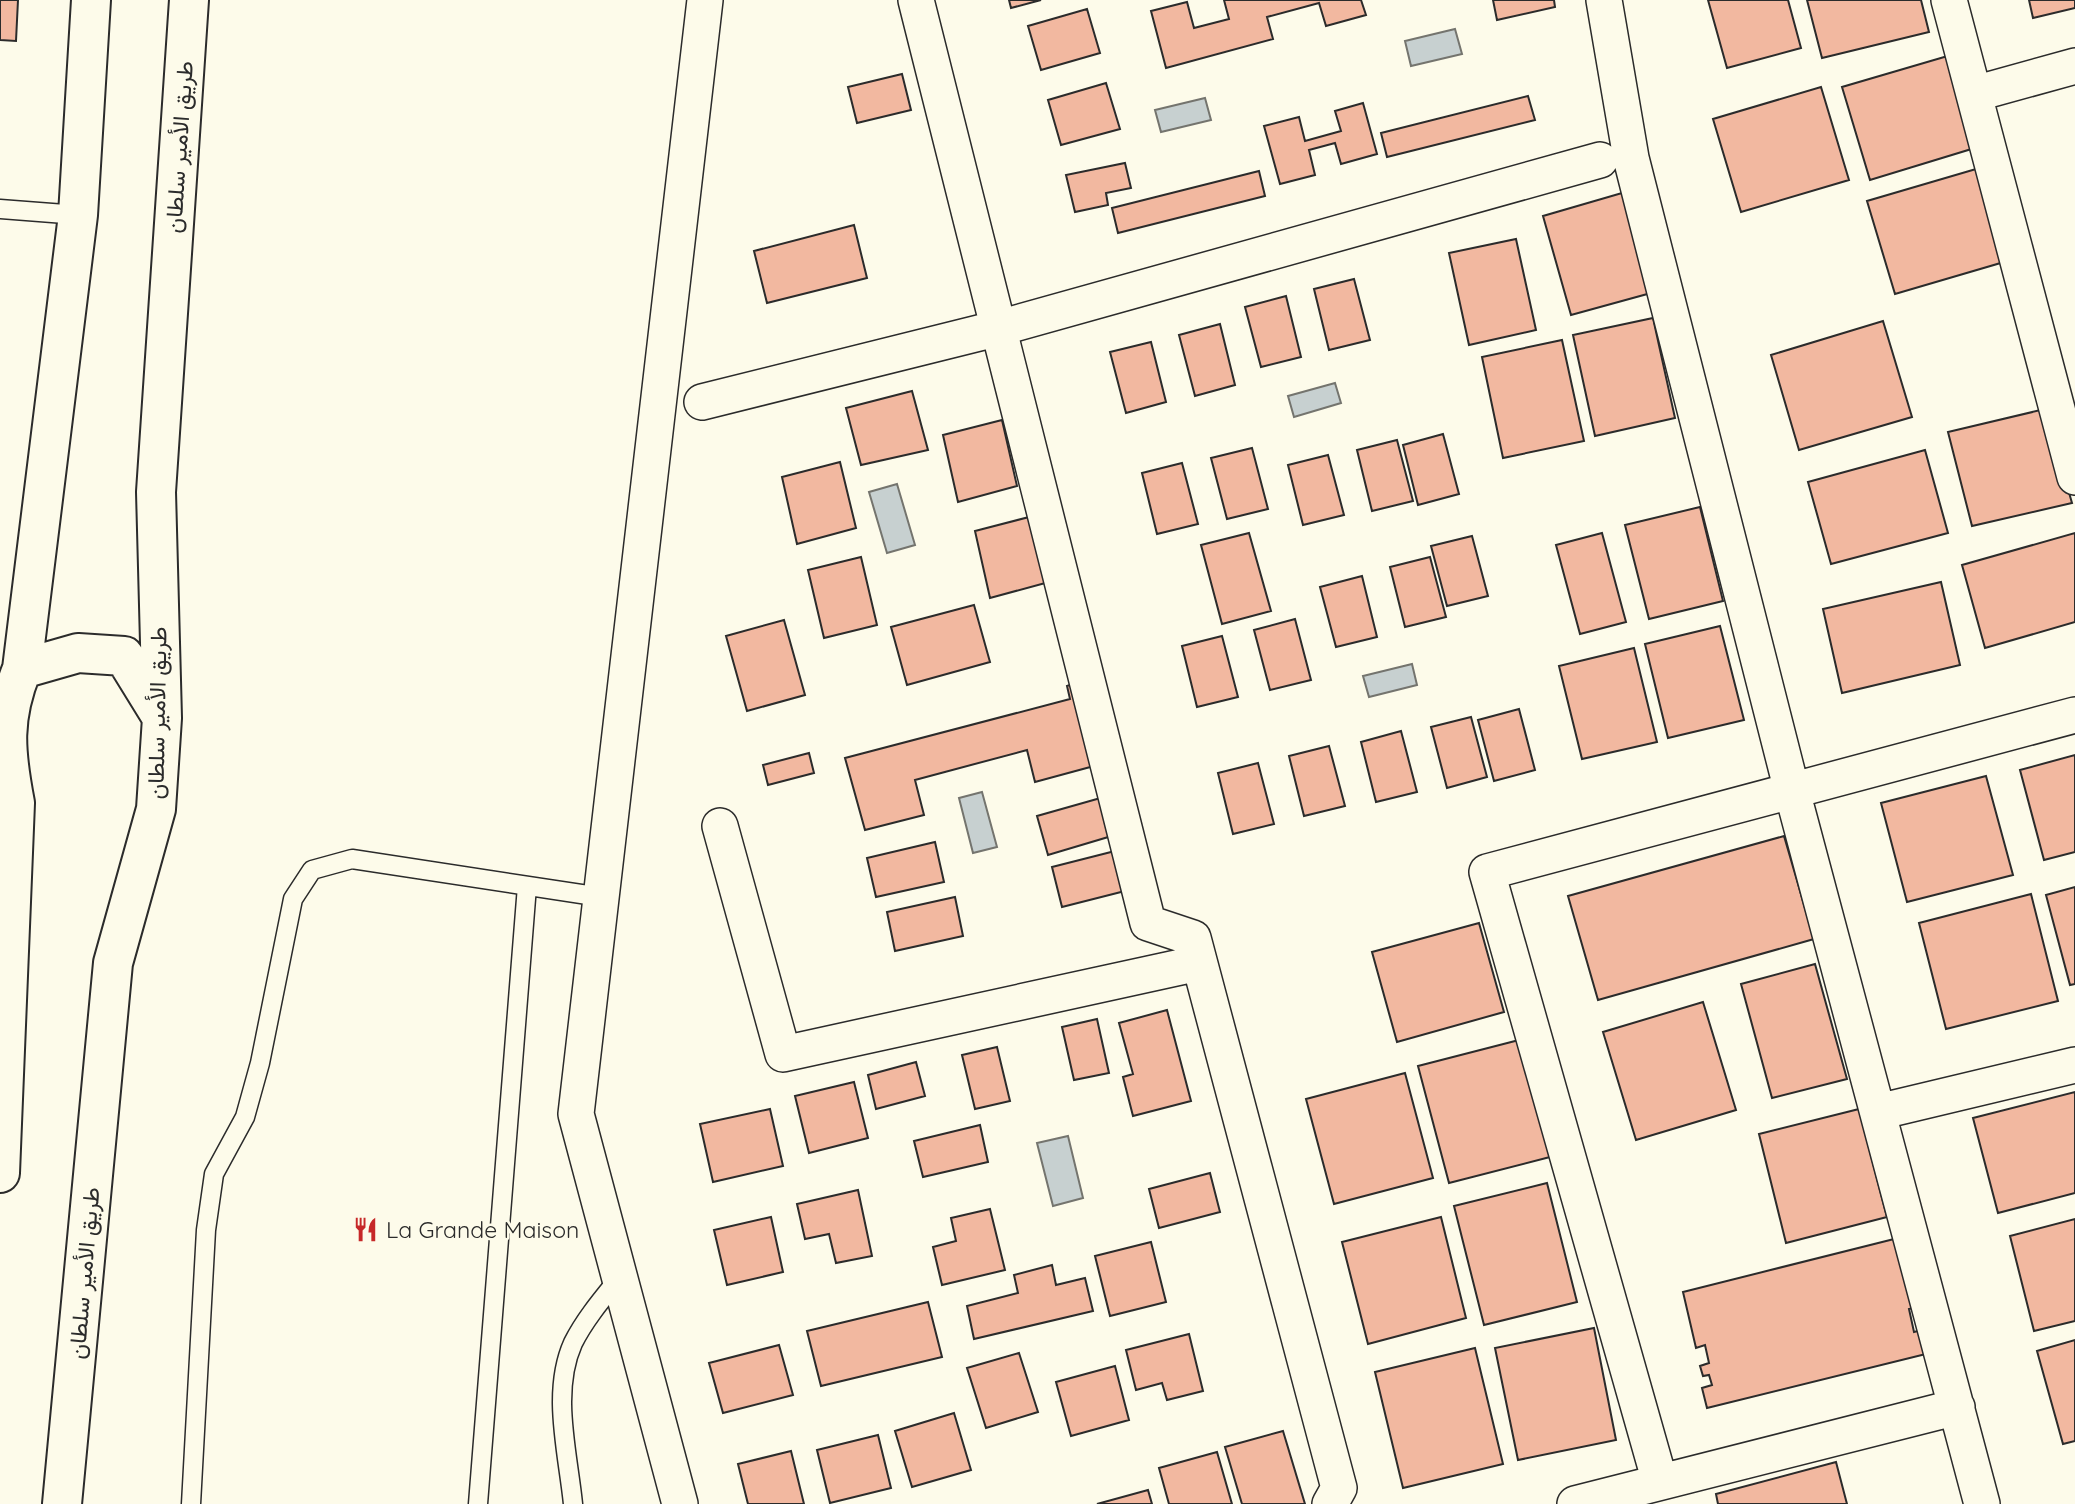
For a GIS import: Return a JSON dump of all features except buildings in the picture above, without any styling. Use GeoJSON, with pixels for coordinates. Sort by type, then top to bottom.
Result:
{"type":"FeatureCollection","features":[{"type":"Feature","properties":{"kind":"main road"},"geometry":{"type":"LineString","coordinates":[[0,1173],[11,671],[78,215],[91,0]]}},
{"type":"Feature","properties":{"kind":"main road","name":"طريق الأمير سلطان"},"geometry":{"type":"LineString","coordinates":[[62,1504],[113,962],[156,809],[162,718],[156,492],[189,0]]}},
{"type":"Feature","properties":{"kind":"main road"},"geometry":{"type":"LineString","coordinates":[[11,671],[78,653],[124,656],[162,718]]}},
{"type":"Feature","properties":{"kind":"street"},"geometry":{"type":"LineString","coordinates":[[680,1504],[576,1114],[705,0]]}},
{"type":"Feature","properties":{"kind":"street"},"geometry":{"type":"LineString","coordinates":[[916,0],[1148,923],[1193,938],[1339,1488],[1330,1504]]}},
{"type":"Feature","properties":{"kind":"street"},"geometry":{"type":"LineString","coordinates":[[1604,0],[1631,158],[1792,791],[1982,1504]]}},
{"type":"Feature","properties":{"kind":"street"},"geometry":{"type":"LineString","coordinates":[[1949,0],[1974,94],[2061,370],[2075,477]]}},
{"type":"Feature","properties":{"kind":"street"},"geometry":{"type":"LineString","coordinates":[[1974,94],[2075,66]]}},
{"type":"Feature","properties":{"kind":"street"},"geometry":{"type":"LineString","coordinates":[[702,401],[999,328],[1600,160]]}},
{"type":"Feature","properties":{"kind":"street"},"geometry":{"type":"LineString","coordinates":[[1660,1482],[1488,873],[2075,715]]}},
{"type":"Feature","properties":{"kind":"street"},"geometry":{"type":"LineString","coordinates":[[720,826],[783,1054],[1199,963]]}},
{"type":"Feature","properties":{"kind":"street"},"geometry":{"type":"LineString","coordinates":[[1878,1112],[2075,1065]]}},
{"type":"Feature","properties":{"kind":"street"},"geometry":{"type":"LineString","coordinates":[[1575,1504],[1956,1407]]}},
{"type":"Feature","properties":{"kind":"lane"},"geometry":{"type":"LineString","coordinates":[[0,209],[78,215]]}},
{"type":"Feature","properties":{"kind":"lane"},"geometry":{"type":"LineString","coordinates":[[191,1504],[206,1230],[215,1174],[249,1103],[260,1063],[293,898],[312,870],[352,859],[601,897]]}},
{"type":"Feature","properties":{"kind":"lane"},"geometry":{"type":"LineString","coordinates":[[478,1504],[527,886]]}},
{"type":"Feature","properties":{"kind":"lane"},"geometry":{"type":"LineString","coordinates":[[573,1504],[561,1391],[573,1345],[593,1310],[620,1277]]}},
{"type":"Feature","properties":{"kind":"shaded area"},"geometry":{"type":"Polygon","coordinates":[[[1455,29],[1462,54],[1411,66],[1405,41],[1455,29]]]}},
{"type":"Feature","properties":{"kind":"shaded area"},"geometry":{"type":"Polygon","coordinates":[[[1205,98],[1211,120],[1161,132],[1155,110],[1205,98]]]}},
{"type":"Feature","properties":{"kind":"shaded area"},"geometry":{"type":"Polygon","coordinates":[[[1335,383],[1341,403],[1294,417],[1288,396],[1335,383]]]}},
{"type":"Feature","properties":{"kind":"shaded area"},"geometry":{"type":"Polygon","coordinates":[[[897,484],[915,545],[887,553],[869,492],[897,484]]]}},
{"type":"Feature","properties":{"kind":"shaded area"},"geometry":{"type":"Polygon","coordinates":[[[1412,664],[1417,685],[1369,697],[1363,676],[1412,664]]]}},
{"type":"Feature","properties":{"kind":"shaded area"},"geometry":{"type":"Polygon","coordinates":[[[982,792],[997,847],[973,853],[959,798],[982,792]]]}},
{"type":"Feature","properties":{"kind":"shaded area"},"geometry":{"type":"Polygon","coordinates":[[[1068,1136],[1083,1198],[1053,1206],[1037,1143],[1068,1136]]]}},
{"type":"Feature","properties":{"kind":"place","name":"La Grande Maison"},"geometry":{"type":"Point","coordinates":[366,1230]}}]}
